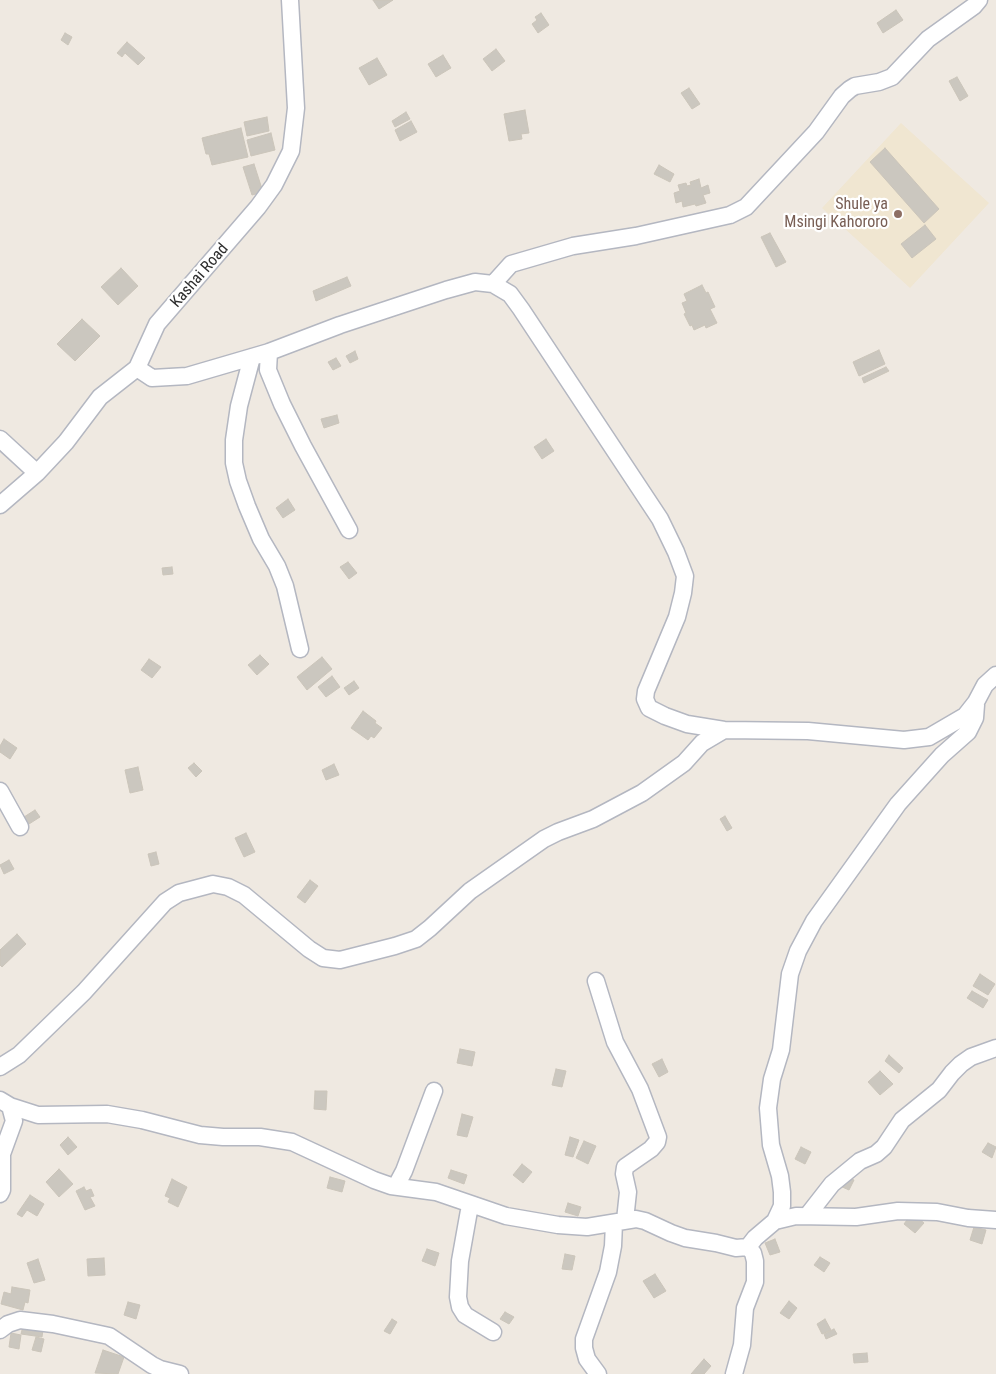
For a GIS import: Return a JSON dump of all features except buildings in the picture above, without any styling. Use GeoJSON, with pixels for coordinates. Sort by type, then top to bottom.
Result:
{"type":"FeatureCollection","features":[{"type":"Feature","properties":{"kind":"street","name":"Kashai Road"},"geometry":{"type":"LineString","coordinates":[[0,505],[37,472],[66,442],[100,397],[137,368],[158,324],[258,207],[274,185],[291,151],[296,108],[290,0]]}},
{"type":"Feature","properties":{"kind":"street"},"geometry":{"type":"LineString","coordinates":[[493,284],[512,264],[573,246],[636,236],[730,215],[746,207],[816,132],[842,96],[855,86],[878,82],[892,77],[928,39],[974,6],[979,0]]}},
{"type":"Feature","properties":{"kind":"street"},"geometry":{"type":"LineString","coordinates":[[137,368],[152,378],[187,376],[270,352],[340,325],[446,290],[475,282],[493,284],[510,294],[521,309],[660,519],[685,576],[677,617],[646,691],[645,698],[649,708],[687,724],[724,730],[808,731],[904,740],[930,737],[965,716],[976,702],[985,685],[996,675]]}},
{"type":"Feature","properties":{"kind":"street"},"geometry":{"type":"LineString","coordinates":[[270,352],[268,370],[282,404],[349,530]]}},
{"type":"Feature","properties":{"kind":"street"},"geometry":{"type":"LineString","coordinates":[[252,357],[239,406],[234,440],[234,463],[247,506],[261,539],[277,566],[285,586],[300,649]]}},
{"type":"Feature","properties":{"kind":"street"},"geometry":{"type":"LineString","coordinates":[[0,439],[37,472]]}},
{"type":"Feature","properties":{"kind":"street"},"geometry":{"type":"LineString","coordinates":[[5,1103],[38,1114],[107,1114],[142,1120],[200,1135],[260,1137],[292,1142],[374,1180],[396,1186],[436,1192],[506,1216],[564,1226],[587,1227],[619,1222],[645,1221],[685,1238],[710,1241],[736,1248],[748,1247],[755,1238],[775,1221],[782,1206],[782,1192],[771,1145],[768,1108],[772,1079],[781,1050],[790,974],[798,951],[814,921],[898,804],[942,755],[968,732],[975,718],[976,702]]}},
{"type":"Feature","properties":{"kind":"street"},"geometry":{"type":"LineString","coordinates":[[0,1067],[19,1055],[84,992],[165,902],[179,893],[213,884],[228,887],[244,895],[309,949],[323,958],[340,960],[394,946],[416,938],[430,928],[470,891],[544,839],[593,819],[642,793],[684,763],[702,743],[724,730]]}},
{"type":"Feature","properties":{"kind":"street"},"geometry":{"type":"LineString","coordinates":[[0,791],[20,827]]}},
{"type":"Feature","properties":{"kind":"street"},"geometry":{"type":"LineString","coordinates":[[595,1373],[587,1359],[584,1339],[608,1272],[628,1192],[624,1174],[625,1167],[651,1149],[657,1142],[658,1137],[640,1089],[615,1042],[596,981]]}},
{"type":"Feature","properties":{"kind":"street"},"geometry":{"type":"LineString","coordinates":[[807,1216],[832,1184],[860,1161],[876,1154],[884,1147],[902,1120],[939,1090],[961,1064],[971,1057],[996,1048]]}},
{"type":"Feature","properties":{"kind":"street"},"geometry":{"type":"LineString","coordinates":[[396,1186],[404,1171],[434,1091]]}},
{"type":"Feature","properties":{"kind":"street"},"geometry":{"type":"LineString","coordinates":[[0,1194],[2,1190],[2,1154],[14,1121],[5,1103]]}},
{"type":"Feature","properties":{"kind":"street"},"geometry":{"type":"LineString","coordinates":[[470,1205],[460,1261],[458,1298],[460,1307],[465,1315],[493,1332]]}},
{"type":"Feature","properties":{"kind":"street"},"geometry":{"type":"LineString","coordinates":[[775,1221],[796,1216],[856,1217],[898,1211],[937,1212],[968,1218],[996,1220]]}},
{"type":"Feature","properties":{"kind":"street"},"geometry":{"type":"LineString","coordinates":[[734,1374],[742,1345],[745,1308],[755,1282],[755,1261],[753,1253],[748,1247]]}},
{"type":"Feature","properties":{"kind":"street"},"geometry":{"type":"LineString","coordinates":[[0,1330],[8,1324],[20,1320],[52,1324],[101,1334],[109,1336],[160,1369],[180,1374]]}},
{"type":"Feature","properties":{"kind":"shaded area"},"geometry":{"type":"Polygon","coordinates":[[[901,123],[989,203],[910,288],[822,208],[901,123]]]}},
{"type":"Feature","properties":{"kind":"place","name":"Shule ya Msingi Kahororo"},"geometry":{"type":"Point","coordinates":[898,214]}}]}
